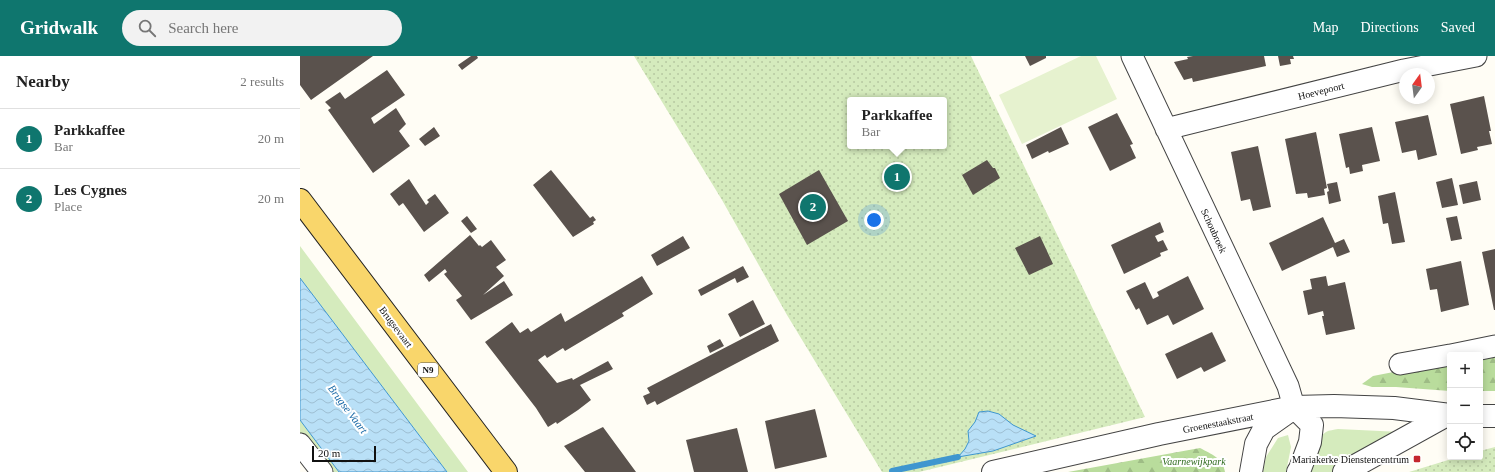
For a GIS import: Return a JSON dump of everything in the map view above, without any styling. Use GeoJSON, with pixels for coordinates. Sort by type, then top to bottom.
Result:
{"type":"FeatureCollection","features":[{"type":"Feature","properties":{"kind":"main road","name":"Brugsevaart"},"geometry":{"type":"LineString","coordinates":[[300,200],[506,472]]}},
{"type":"Feature","properties":{"kind":"street","name":"Schoubroek"},"geometry":{"type":"LineString","coordinates":[[1132,56],[1288,386],[1294,407]]}},
{"type":"Feature","properties":{"kind":"street","name":"Hoevepoort"},"geometry":{"type":"LineString","coordinates":[[1166,129],[1412,62],[1476,56]]}},
{"type":"Feature","properties":{"kind":"street"},"geometry":{"type":"LineString","coordinates":[[1466,352],[1495,346]]}},
{"type":"Feature","properties":{"kind":"street"},"geometry":{"type":"LineString","coordinates":[[1400,364],[1447,356]]}},
{"type":"Feature","properties":{"kind":"street","name":"Groenestaakstraat"},"geometry":{"type":"LineString","coordinates":[[993,472],[1159,434],[1294,407],[1334,406],[1394,408],[1447,415]]}},
{"type":"Feature","properties":{"kind":"street"},"geometry":{"type":"LineString","coordinates":[[1250,472],[1256,444],[1264,428],[1294,407],[1312,425],[1310,442],[1298,472]]}},
{"type":"Feature","properties":{"kind":"street","name":"Groenestaakstraat"},"geometry":{"type":"LineString","coordinates":[[1344,472],[1447,416]]}},
{"type":"Feature","properties":{"kind":"street"},"geometry":{"type":"LineString","coordinates":[[1483,416],[1495,416]]}},
{"type":"Feature","properties":{"kind":"street"},"geometry":{"type":"LineString","coordinates":[[300,444],[322,472]]}},
{"type":"Feature","properties":{"kind":"green space"},"geometry":{"type":"Polygon","coordinates":[[[634,56],[971,56],[1145,417],[919,472],[882,472],[787,315],[722,200],[634,56]]]}},
{"type":"Feature","properties":{"kind":"green space"},"geometry":{"type":"Polygon","coordinates":[[[1081,56],[1096,56],[1117,99],[1022,144],[999,95],[1081,56]]]}},
{"type":"Feature","properties":{"kind":"green space"},"geometry":{"type":"Polygon","coordinates":[[[300,246],[468,472],[447,472],[300,278],[300,246]]]}},
{"type":"Feature","properties":{"kind":"green space"},"geometry":{"type":"Polygon","coordinates":[[[1495,351],[1495,391],[1483,391],[1483,354],[1495,351]]]}},
{"type":"Feature","properties":{"kind":"green space"},"geometry":{"type":"Polygon","coordinates":[[[1447,362],[1447,391],[1396,387],[1372,387],[1362,384],[1373,376],[1447,362]]]}},
{"type":"Feature","properties":{"kind":"green space"},"geometry":{"type":"Polygon","coordinates":[[[300,420],[339,472],[330,472],[300,434],[300,420]]]}},
{"type":"Feature","properties":{"kind":"green space"},"geometry":{"type":"Polygon","coordinates":[[[1338,429],[1401,432],[1332,472],[1311,472],[1313,450],[1318,440],[1327,431],[1338,429]]]}},
{"type":"Feature","properties":{"kind":"green space"},"geometry":{"type":"Polygon","coordinates":[[[1288,435],[1291,447],[1286,472],[1263,472],[1266,457],[1278,438],[1288,435]]]}},
{"type":"Feature","properties":{"kind":"green space"},"geometry":{"type":"Polygon","coordinates":[[[1495,447],[1495,472],[1409,472],[1448,460],[1483,460],[1483,450],[1495,447]]]}},
{"type":"Feature","properties":{"kind":"green space","name":"Vaarnewijkpark"},"geometry":{"type":"Polygon","coordinates":[[[1200,448],[1219,460],[1224,467],[1225,472],[1068,472],[1200,448]]]}},
{"type":"Feature","properties":{"kind":"water","name":"Brugse Vaart"},"geometry":{"type":"Polygon","coordinates":[[[300,278],[447,472],[339,472],[300,420],[300,278]]]}},
{"type":"Feature","properties":{"kind":"water"},"geometry":{"type":"Polygon","coordinates":[[[988,411],[999,414],[1013,425],[1036,436],[993,451],[958,457],[965,449],[969,441],[968,431],[975,422],[979,412],[988,411]]]}},
{"type":"Feature","properties":{"kind":"building"},"geometry":{"type":"Polygon","coordinates":[[[300,56],[373,56],[311,100],[300,85],[300,56]]]}},
{"type":"Feature","properties":{"kind":"building"},"geometry":{"type":"Polygon","coordinates":[[[471,56],[477,56],[478,58],[462,70],[458,65],[471,56]]]}},
{"type":"Feature","properties":{"kind":"building"},"geometry":{"type":"Polygon","coordinates":[[[1025,56],[1046,56],[1046,58],[1030,66],[1025,56]]]}},
{"type":"Feature","properties":{"kind":"building"},"geometry":{"type":"Polygon","coordinates":[[[1264,56],[1266,66],[1193,82],[1192,78],[1184,80],[1174,62],[1188,59],[1187,57],[1264,56]]]}},
{"type":"Feature","properties":{"kind":"building"},"geometry":{"type":"Polygon","coordinates":[[[1278,56],[1293,56],[1294,59],[1290,59],[1291,64],[1280,66],[1278,56]]]}},
{"type":"Feature","properties":{"kind":"building"},"geometry":{"type":"Polygon","coordinates":[[[387,70],[405,95],[371,118],[374,124],[396,108],[406,124],[399,131],[410,146],[373,173],[328,110],[331,108],[325,102],[340,92],[345,99],[387,70]]]}},
{"type":"Feature","properties":{"kind":"building"},"geometry":{"type":"Polygon","coordinates":[[[1484,96],[1492,144],[1477,147],[1478,150],[1461,154],[1450,104],[1484,96]]]}},
{"type":"Feature","properties":{"kind":"building"},"geometry":{"type":"Polygon","coordinates":[[[1117,113],[1133,144],[1130,145],[1136,158],[1110,171],[1088,127],[1117,113]]]}},
{"type":"Feature","properties":{"kind":"building"},"geometry":{"type":"Polygon","coordinates":[[[1428,115],[1437,155],[1418,160],[1416,150],[1402,153],[1395,122],[1428,115]]]}},
{"type":"Feature","properties":{"kind":"building"},"geometry":{"type":"Polygon","coordinates":[[[434,127],[440,136],[425,146],[419,139],[434,127]]]}},
{"type":"Feature","properties":{"kind":"building"},"geometry":{"type":"Polygon","coordinates":[[[1061,127],[1069,144],[1049,153],[1048,151],[1032,159],[1026,145],[1061,127]]]}},
{"type":"Feature","properties":{"kind":"building"},"geometry":{"type":"Polygon","coordinates":[[[1372,127],[1380,161],[1362,165],[1363,171],[1350,174],[1349,167],[1346,168],[1339,134],[1372,127]]]}},
{"type":"Feature","properties":{"kind":"building"},"geometry":{"type":"Polygon","coordinates":[[[1316,132],[1327,188],[1324,189],[1325,195],[1308,198],[1307,193],[1296,194],[1285,139],[1316,132]]]}},
{"type":"Feature","properties":{"kind":"building"},"geometry":{"type":"Polygon","coordinates":[[[1258,146],[1271,207],[1253,211],[1250,199],[1241,201],[1231,152],[1258,146]]]}},
{"type":"Feature","properties":{"kind":"building"},"geometry":{"type":"Polygon","coordinates":[[[987,160],[993,168],[995,168],[1000,178],[973,195],[962,175],[987,160]]]}},
{"type":"Feature","properties":{"kind":"building"},"geometry":{"type":"Polygon","coordinates":[[[551,170],[590,218],[593,216],[596,220],[593,222],[594,224],[573,237],[533,185],[551,170]]]}},
{"type":"Feature","properties":{"kind":"building"},"geometry":{"type":"Polygon","coordinates":[[[819,170],[848,221],[807,245],[779,194],[819,170]]]}},
{"type":"Feature","properties":{"kind":"building"},"geometry":{"type":"Polygon","coordinates":[[[1452,178],[1458,205],[1442,208],[1436,182],[1452,178]]]}},
{"type":"Feature","properties":{"kind":"building"},"geometry":{"type":"Polygon","coordinates":[[[409,179],[426,205],[429,202],[427,200],[435,194],[449,213],[424,232],[403,203],[399,206],[390,194],[409,179]]]}},
{"type":"Feature","properties":{"kind":"building"},"geometry":{"type":"Polygon","coordinates":[[[1477,181],[1481,200],[1463,204],[1459,185],[1477,181]]]}},
{"type":"Feature","properties":{"kind":"building"},"geometry":{"type":"Polygon","coordinates":[[[1337,182],[1341,201],[1329,204],[1327,192],[1329,191],[1327,184],[1337,182]]]}},
{"type":"Feature","properties":{"kind":"building"},"geometry":{"type":"Polygon","coordinates":[[[1395,192],[1405,242],[1392,244],[1388,223],[1383,224],[1378,196],[1395,192]]]}},
{"type":"Feature","properties":{"kind":"building"},"geometry":{"type":"Polygon","coordinates":[[[467,216],[477,229],[471,233],[461,221],[467,216]]]}},
{"type":"Feature","properties":{"kind":"building"},"geometry":{"type":"Polygon","coordinates":[[[1457,216],[1462,239],[1451,241],[1446,218],[1457,216]]]}},
{"type":"Feature","properties":{"kind":"building"},"geometry":{"type":"Polygon","coordinates":[[[1323,217],[1335,243],[1344,239],[1350,252],[1337,257],[1333,247],[1282,271],[1269,243],[1323,217]]]}},
{"type":"Feature","properties":{"kind":"building"},"geometry":{"type":"Polygon","coordinates":[[[1160,222],[1164,232],[1155,236],[1158,242],[1163,240],[1168,250],[1160,253],[1161,256],[1124,274],[1111,245],[1160,222]]]}},
{"type":"Feature","properties":{"kind":"building"},"geometry":{"type":"Polygon","coordinates":[[[470,235],[479,246],[480,245],[482,247],[491,240],[506,260],[496,267],[504,276],[483,295],[504,281],[513,295],[471,320],[456,300],[462,296],[444,274],[447,272],[445,269],[429,282],[424,275],[470,235]]]}},
{"type":"Feature","properties":{"kind":"building"},"geometry":{"type":"Polygon","coordinates":[[[683,236],[690,248],[657,266],[651,255],[683,236]]]}},
{"type":"Feature","properties":{"kind":"building"},"geometry":{"type":"Polygon","coordinates":[[[1040,236],[1053,264],[1029,275],[1015,248],[1040,236]]]}},
{"type":"Feature","properties":{"kind":"building"},"geometry":{"type":"Polygon","coordinates":[[[1495,249],[1495,310],[1494,310],[1482,252],[1495,249]]]}},
{"type":"Feature","properties":{"kind":"building"},"geometry":{"type":"Polygon","coordinates":[[[1461,261],[1469,305],[1441,312],[1437,289],[1430,290],[1426,269],[1461,261]]]}},
{"type":"Feature","properties":{"kind":"building"},"geometry":{"type":"Polygon","coordinates":[[[743,266],[749,277],[737,283],[735,278],[701,296],[698,290],[743,266]]]}},
{"type":"Feature","properties":{"kind":"building"},"geometry":{"type":"Polygon","coordinates":[[[642,276],[653,294],[622,313],[624,316],[565,351],[563,348],[547,358],[545,355],[538,360],[557,383],[572,378],[573,380],[608,361],[613,369],[580,385],[591,400],[557,424],[556,422],[548,427],[536,408],[485,342],[512,322],[520,333],[528,328],[531,332],[561,313],[565,322],[642,276]]]}},
{"type":"Feature","properties":{"kind":"building"},"geometry":{"type":"Polygon","coordinates":[[[1188,276],[1204,309],[1173,325],[1168,315],[1147,325],[1139,308],[1136,310],[1126,291],[1145,282],[1153,299],[1159,296],[1157,292],[1188,276]]]}},
{"type":"Feature","properties":{"kind":"building"},"geometry":{"type":"Polygon","coordinates":[[[1326,276],[1328,286],[1345,282],[1355,329],[1326,335],[1322,316],[1324,316],[1323,311],[1308,315],[1303,291],[1312,289],[1310,279],[1326,276]]]}},
{"type":"Feature","properties":{"kind":"building"},"geometry":{"type":"Polygon","coordinates":[[[753,300],[765,324],[740,337],[728,314],[753,300]]]}},
{"type":"Feature","properties":{"kind":"building"},"geometry":{"type":"Polygon","coordinates":[[[771,324],[779,341],[657,405],[655,401],[647,405],[643,396],[650,393],[647,388],[771,324]]]}},
{"type":"Feature","properties":{"kind":"building"},"geometry":{"type":"Polygon","coordinates":[[[1212,332],[1226,361],[1204,372],[1201,367],[1177,379],[1165,354],[1212,332]]]}},
{"type":"Feature","properties":{"kind":"building"},"geometry":{"type":"Polygon","coordinates":[[[720,339],[724,346],[710,353],[707,346],[720,339]]]}},
{"type":"Feature","properties":{"kind":"building"},"geometry":{"type":"Polygon","coordinates":[[[815,409],[827,457],[775,469],[765,421],[815,409]]]}},
{"type":"Feature","properties":{"kind":"building"},"geometry":{"type":"Polygon","coordinates":[[[603,427],[636,472],[585,472],[564,446],[603,427]]]}},
{"type":"Feature","properties":{"kind":"building"},"geometry":{"type":"Polygon","coordinates":[[[737,428],[748,472],[694,472],[686,440],[737,428]]]}},
{"type":"Feature","properties":{"kind":"waterway"},"geometry":{"type":"LineString","coordinates":[[892,471],[958,457]]}},
{"type":"Feature","properties":{"kind":"place","name":"Parkkaffee"},"geometry":{"type":"Point","coordinates":[897,177]}},
{"type":"Feature","properties":{"kind":"place","name":"Les Cygnes"},"geometry":{"type":"Point","coordinates":[813,207]}},
{"type":"Feature","properties":{"kind":"place","name":"Mariakerke Dienstencentrum"},"geometry":{"type":"Point","coordinates":[1417,459]}}]}
